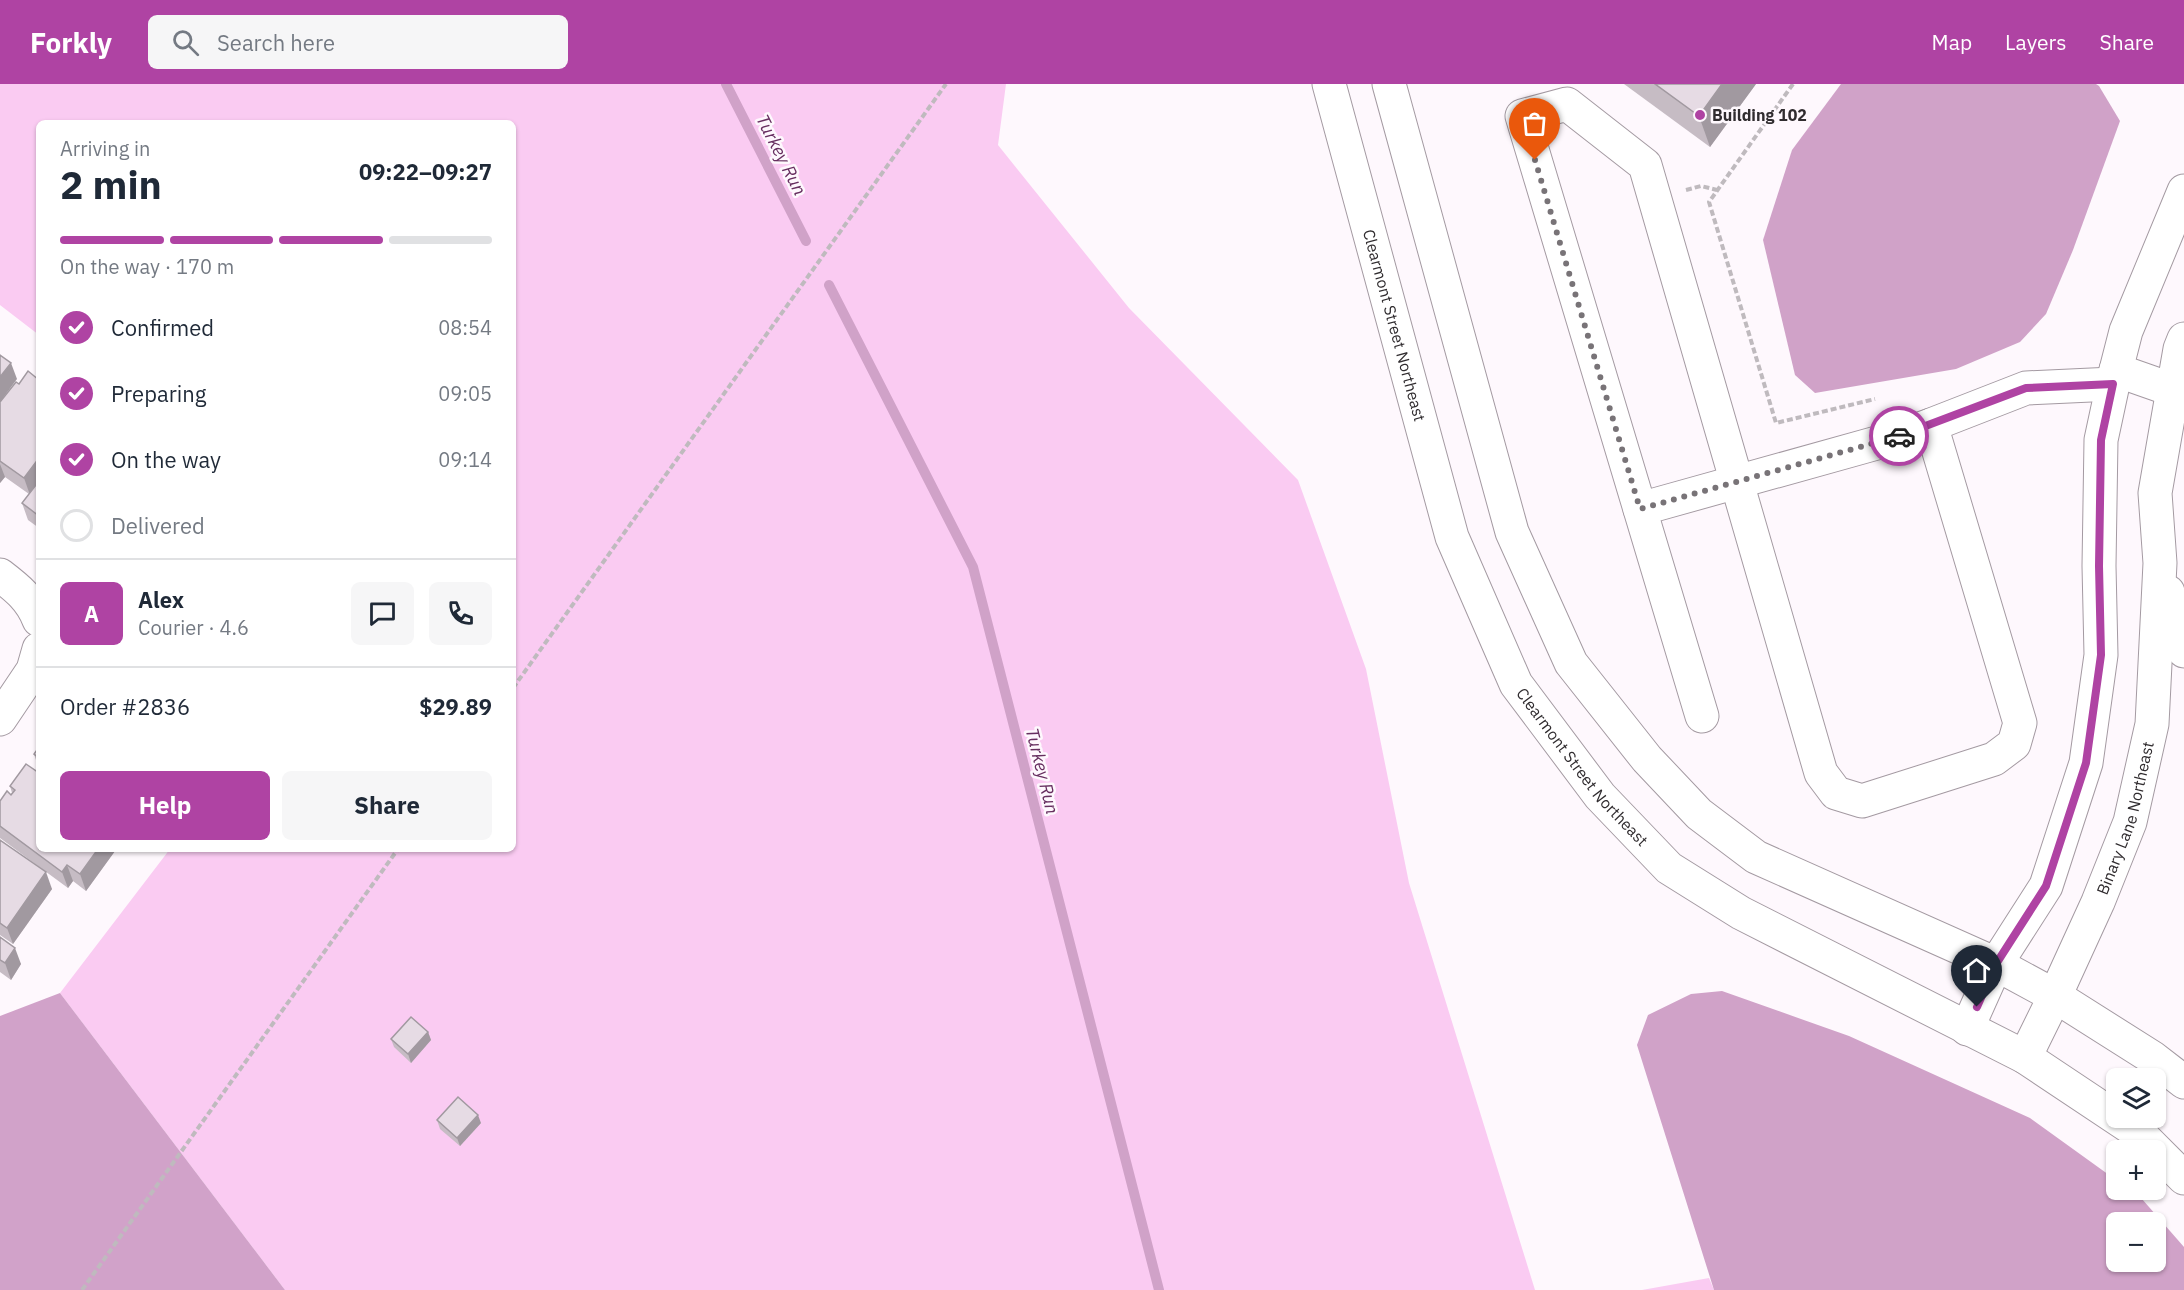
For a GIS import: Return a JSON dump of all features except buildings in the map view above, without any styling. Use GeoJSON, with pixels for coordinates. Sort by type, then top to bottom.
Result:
{"type":"FeatureCollection","features":[{"type":"Feature","properties":{"kind":"street","name":"Clearmont Street Northeast"},"geometry":{"type":"LineString","coordinates":[[1329,84],[1452,537],[1516,684],[1600,796],[1669,868],[1741,913],[2025,1058],[2139,1133],[2184,1178]]}},
{"type":"Feature","properties":{"kind":"street"},"geometry":{"type":"LineString","coordinates":[[1389,84],[1512,532],[1571,663],[1647,759],[1699,814],[1756,856],[1996,964],[2055,996],[2153,1058],[2184,1082]]}},
{"type":"Feature","properties":{"kind":"street"},"geometry":{"type":"LineString","coordinates":[[1702,716],[1522,116],[1567,104],[1645,165],[1821,773],[1836,793],[1862,801],[1994,759],[2014,744],[2019,723],[1931,425]]}},
{"type":"Feature","properties":{"kind":"street"},"geometry":{"type":"LineString","coordinates":[[1966,1029],[1996,964],[2046,886],[2086,763],[2101,655],[2099,566],[2101,440],[2126,330],[2184,191]]}},
{"type":"Feature","properties":{"kind":"street","name":"Binary Lane Northeast"},"geometry":{"type":"LineString","coordinates":[[2025,1058],[2098,902],[2130,822],[2152,724],[2160,564],[2156,493],[2180,349],[2184,339]]}},
{"type":"Feature","properties":{"kind":"street"},"geometry":{"type":"LineString","coordinates":[[1640,509],[1891,439],[2026,388],[2114,377],[2173,390]]}},
{"type":"Feature","properties":{"kind":"street","name":"Binary Lane Northeast"},"geometry":{"type":"LineString","coordinates":[[2160,564],[2184,651]]}},
{"type":"Feature","properties":{"kind":"street"},"geometry":{"type":"LineString","coordinates":[[0,575],[15,586],[33,606],[36,613]]}},
{"type":"Feature","properties":{"kind":"street"},"geometry":{"type":"LineString","coordinates":[[0,718],[33,670],[36,660]]}},
{"type":"Feature","properties":{"kind":"path"},"geometry":{"type":"LineString","coordinates":[[516,684],[946,84]]}},
{"type":"Feature","properties":{"kind":"path"},"geometry":{"type":"LineString","coordinates":[[1793,84],[1709,202],[1776,423],[1875,399]]}},
{"type":"Feature","properties":{"kind":"path"},"geometry":{"type":"LineString","coordinates":[[81,1290],[396,852]]}},
{"type":"Feature","properties":{"kind":"shaded area"},"geometry":{"type":"Polygon","coordinates":[[[0,84],[1006,84],[998,145],[1129,308],[1298,480],[1366,669],[1409,883],[1535,1290],[285,1290],[60,993],[168,852],[516,852],[516,120],[36,120],[36,333],[0,305],[0,84]]]}},
{"type":"Feature","properties":{"kind":"shaded area"},"geometry":{"type":"Polygon","coordinates":[[[1841,84],[2096,84],[2099,86],[2120,121],[2073,250],[2046,314],[2020,342],[1956,369],[1815,393],[1795,375],[1763,240],[1792,150],[1841,84]]]}},
{"type":"Feature","properties":{"kind":"shaded area"},"geometry":{"type":"Polygon","coordinates":[[[1722,991],[1849,1036],[2030,1118],[2106,1173],[2106,1200],[2143,1200],[2153,1212],[2106,1212],[2106,1272],[2166,1272],[2166,1226],[2184,1247],[2184,1290],[1714,1290],[1637,1045],[1648,1015],[1691,994],[1722,991]]]}},
{"type":"Feature","properties":{"kind":"shaded area"},"geometry":{"type":"Polygon","coordinates":[[[60,993],[285,1290],[0,1290],[0,1016],[60,993]]]}},
{"type":"Feature","properties":{"kind":"shaded area"},"geometry":{"type":"Polygon","coordinates":[[[1709,1278],[1714,1290],[1642,1290],[1709,1278]]]}},
{"type":"Feature","properties":{"kind":"waterway","name":"Turkey Run"},"geometry":{"type":"LineString","coordinates":[[726,84],[806,241]]}},
{"type":"Feature","properties":{"kind":"waterway","name":"Turkey Run"},"geometry":{"type":"LineString","coordinates":[[829,285],[973,567],[1159,1290]]}},
{"type":"Feature","properties":{"kind":"way so far"},"geometry":{"type":"LineString","coordinates":[[1535,160],[1640,509],[1899,436]]}},
{"type":"Feature","properties":{"kind":"place","name":"Building 102"},"geometry":{"type":"Point","coordinates":[1700,115]}},
{"type":"Feature","properties":{"kind":"route"},"geometry":{"type":"LineString","coordinates":[[1899,436],[2026,388],[2113,384],[2101,440],[2099,566],[2101,655],[2086,763],[2046,886],[1996,964],[1977,1007]]}}]}
